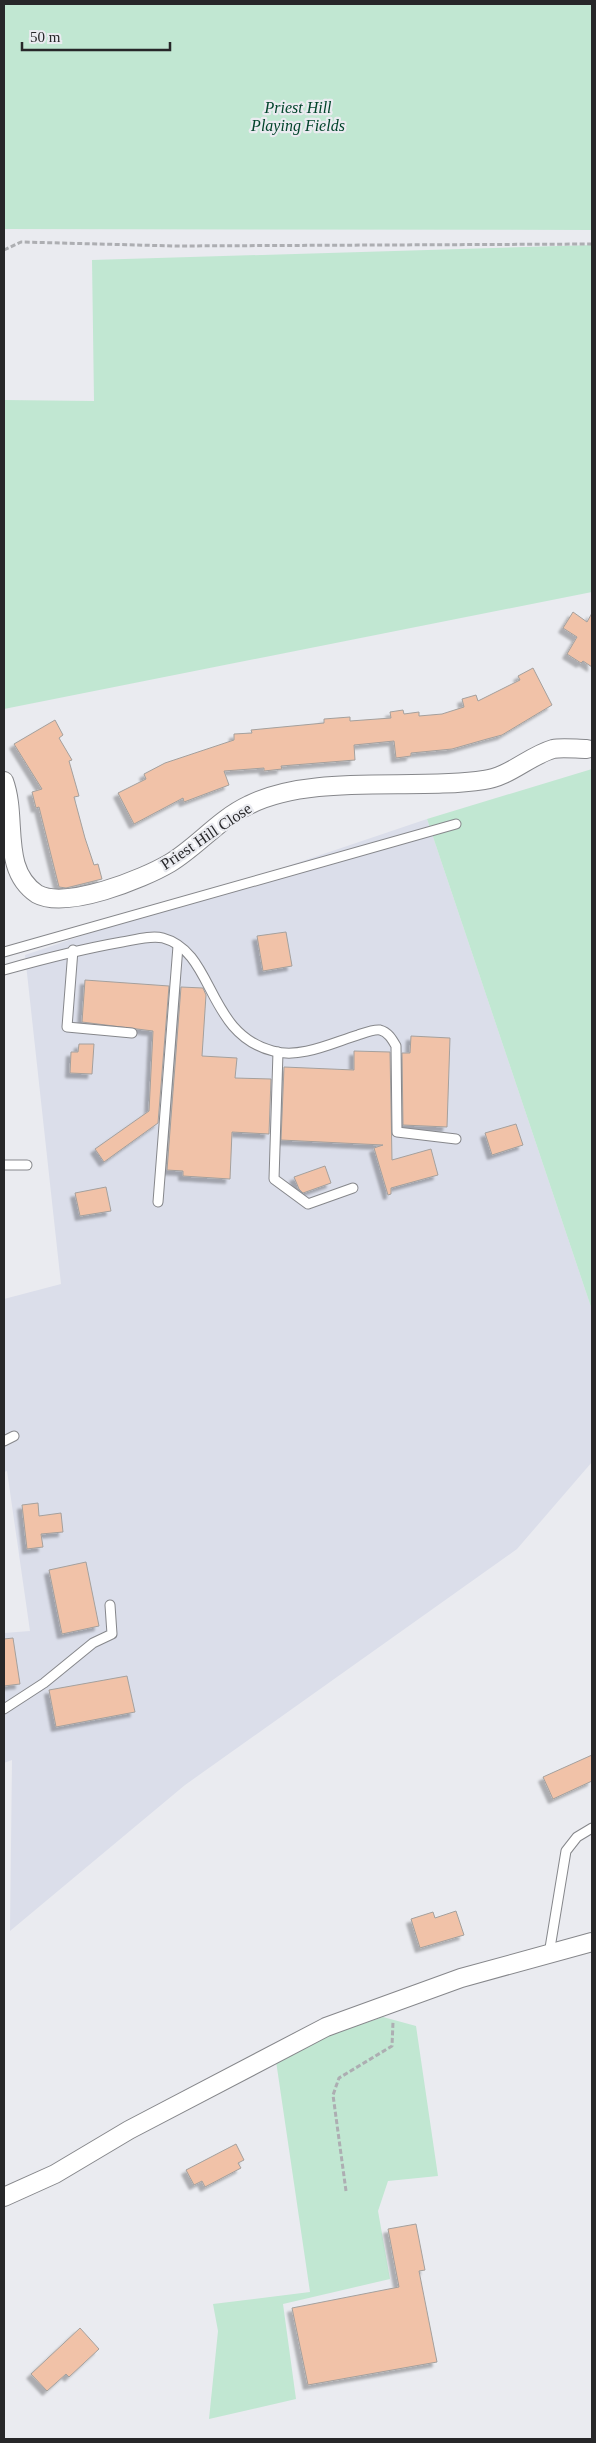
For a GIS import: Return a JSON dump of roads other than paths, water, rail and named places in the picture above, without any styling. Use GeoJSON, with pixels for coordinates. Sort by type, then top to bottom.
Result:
{"type":"FeatureCollection","features":[{"type":"Feature","properties":{"kind":"street","name":"Priest Hill Close"},"geometry":{"type":"LineString","coordinates":[[4,781],[8,801],[8,852],[13,867],[29,889],[39,895],[64,899],[96,892],[133,880],[169,864],[233,813],[264,798],[314,788],[486,780],[555,748],[587,749]]}},
{"type":"Feature","properties":{"kind":"street"},"geometry":{"type":"LineString","coordinates":[[4,2197],[55,2174],[129,2130],[326,2027],[462,1978],[592,1942]]}},
{"type":"Feature","properties":{"kind":"lane"},"geometry":{"type":"LineString","coordinates":[[4,952],[456,824]]}},
{"type":"Feature","properties":{"kind":"lane"},"geometry":{"type":"LineString","coordinates":[[4,970],[74,950],[142,938],[162,938],[178,946],[194,958],[225,1019],[248,1042],[278,1052],[305,1052],[380,1030],[390,1036],[396,1046],[396,1132],[456,1139]]}},
{"type":"Feature","properties":{"kind":"lane"},"geometry":{"type":"LineString","coordinates":[[158,1202],[178,946]]}},
{"type":"Feature","properties":{"kind":"lane"},"geometry":{"type":"LineString","coordinates":[[74,950],[67,1027],[132,1033]]}},
{"type":"Feature","properties":{"kind":"lane"},"geometry":{"type":"LineString","coordinates":[[278,1052],[274,1178],[308,1204],[353,1188]]}},
{"type":"Feature","properties":{"kind":"lane"},"geometry":{"type":"LineString","coordinates":[[4,1166],[27,1165]]}},
{"type":"Feature","properties":{"kind":"lane"},"geometry":{"type":"LineString","coordinates":[[4,1441],[14,1436]]}},
{"type":"Feature","properties":{"kind":"lane"},"geometry":{"type":"LineString","coordinates":[[4,1709],[44,1683],[94,1643],[112,1634],[110,1605]]}},
{"type":"Feature","properties":{"kind":"lane"},"geometry":{"type":"LineString","coordinates":[[549,1954],[566,1851],[577,1837],[592,1828]]}},
{"type":"Feature","properties":{"kind":"park label","name":"Priest Hill Playing Fields"},"geometry":{"type":"Point","coordinates":[298,116]}}]}
